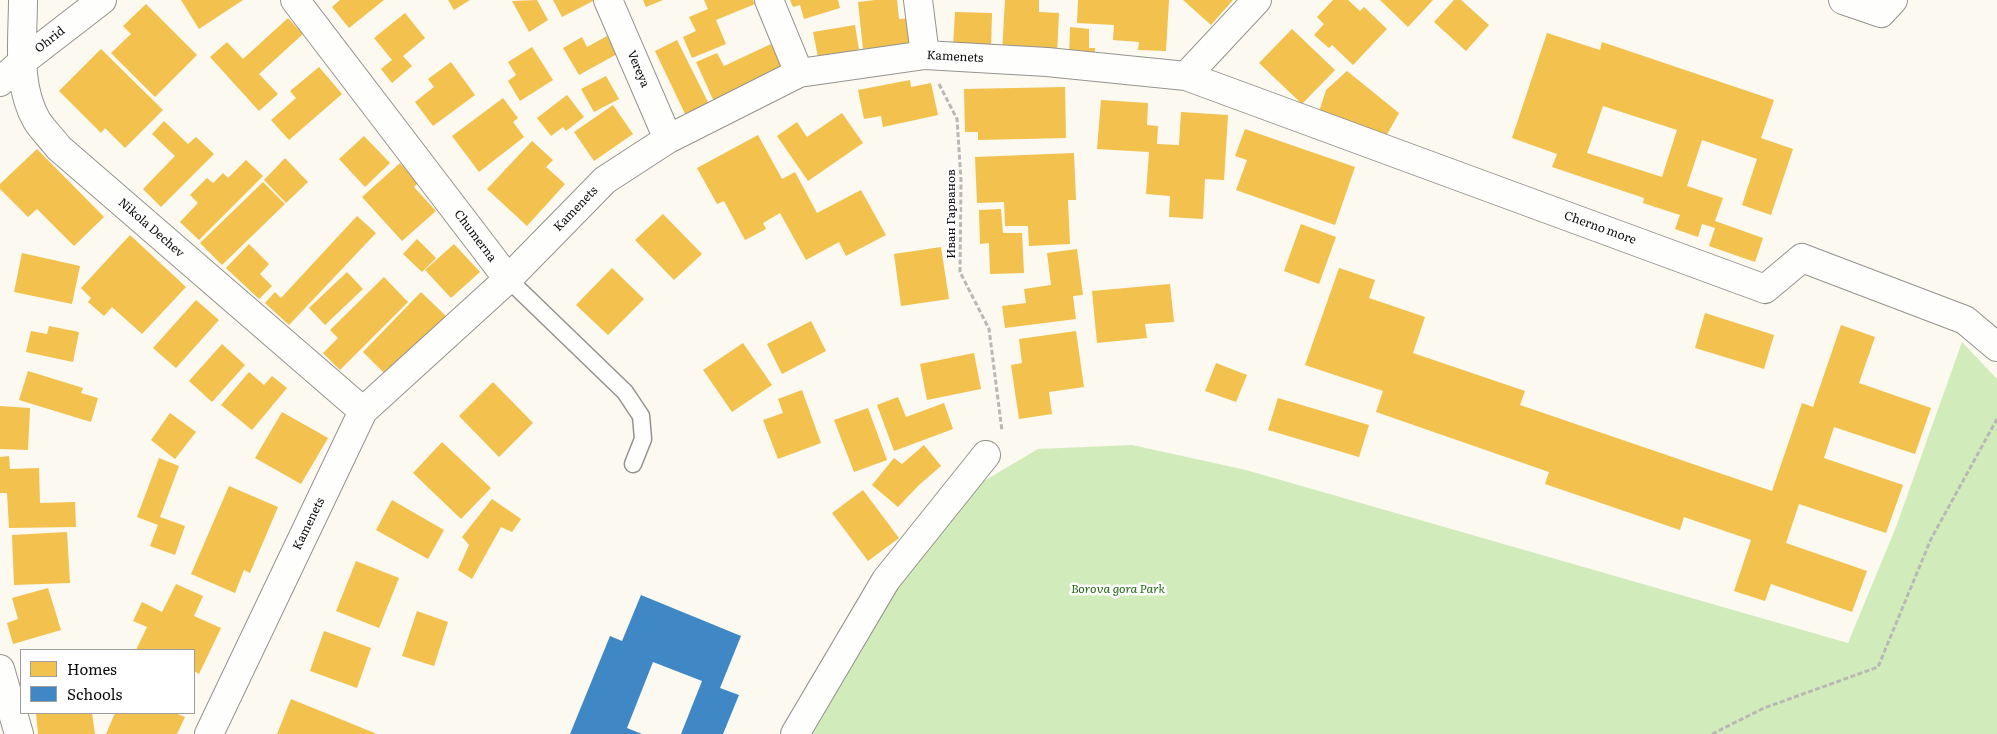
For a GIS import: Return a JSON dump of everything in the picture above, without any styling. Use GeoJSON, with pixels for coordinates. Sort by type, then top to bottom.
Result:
{"type":"FeatureCollection","features":[{"type":"Feature","properties":{"kind":"street","name":"Nikola Dechev"},"geometry":{"type":"LineString","coordinates":[[23,0],[22,61],[26,94],[38,121],[59,148],[363,411]]}},
{"type":"Feature","properties":{"kind":"street","name":"Ohrid"},"geometry":{"type":"LineString","coordinates":[[0,82],[22,61],[102,0]]}},
{"type":"Feature","properties":{"kind":"street","name":"Chumerna"},"geometry":{"type":"LineString","coordinates":[[295,0],[508,279]]}},
{"type":"Feature","properties":{"kind":"street","name":"Vereya"},"geometry":{"type":"LineString","coordinates":[[608,0],[668,138]]}},
{"type":"Feature","properties":{"kind":"street"},"geometry":{"type":"LineString","coordinates":[[769,0],[799,73]]}},
{"type":"Feature","properties":{"kind":"street"},"geometry":{"type":"LineString","coordinates":[[918,0],[925,55]]}},
{"type":"Feature","properties":{"kind":"street"},"geometry":{"type":"LineString","coordinates":[[1186,76],[1257,0]]}},
{"type":"Feature","properties":{"kind":"street"},"geometry":{"type":"LineString","coordinates":[[1843,0],[1881,13],[1893,0]]}},
{"type":"Feature","properties":{"kind":"street","name":"Kamenets"},"geometry":{"type":"LineString","coordinates":[[209,734],[363,411],[508,279],[605,180],[668,138],[799,73],[925,55],[1047,62],[1186,76]]}},
{"type":"Feature","properties":{"kind":"street","name":"Cherno more"},"geometry":{"type":"LineString","coordinates":[[1186,76],[1765,289],[1802,258],[1965,320],[1997,347]]}},
{"type":"Feature","properties":{"kind":"street"},"geometry":{"type":"LineString","coordinates":[[795,734],[886,580],[986,455]]}},
{"type":"Feature","properties":{"kind":"street"},"geometry":{"type":"LineString","coordinates":[[0,669],[19,734]]}},
{"type":"Feature","properties":{"kind":"lane","name":"Chumerna"},"geometry":{"type":"LineString","coordinates":[[508,279],[625,392],[641,416],[643,439],[633,464]]}},
{"type":"Feature","properties":{"kind":"path","name":"Иван Гарванов"},"geometry":{"type":"LineString","coordinates":[[925,55],[957,119],[962,180],[960,272],[989,329],[1003,443],[986,455]]}},
{"type":"Feature","properties":{"kind":"path"},"geometry":{"type":"LineString","coordinates":[[1712,734],[1764,708],[1878,667],[1931,539],[1997,419]]}},
{"type":"Feature","properties":{"kind":"green space","name":"Borova gora Park"},"geometry":{"type":"Polygon","coordinates":[[[1962,342],[1997,379],[1997,734],[806,734],[893,590],[984,481],[1038,449],[1132,445],[1246,470],[1848,643],[1896,527],[1962,342]]]}},
{"type":"Feature","properties":{"kind":"building: Homes"},"geometry":{"type":"Polygon","coordinates":[[[181,0],[243,0],[199,29],[181,0]]]}},
{"type":"Feature","properties":{"kind":"building: Homes"},"geometry":{"type":"Polygon","coordinates":[[[340,0],[384,0],[349,28],[332,7],[340,0]]]}},
{"type":"Feature","properties":{"kind":"building: Homes"},"geometry":{"type":"Polygon","coordinates":[[[448,0],[470,0],[454,10],[448,0]]]}},
{"type":"Feature","properties":{"kind":"building: Homes"},"geometry":{"type":"Polygon","coordinates":[[[537,0],[548,20],[529,32],[512,1],[537,0]]]}},
{"type":"Feature","properties":{"kind":"building: Homes"},"geometry":{"type":"Polygon","coordinates":[[[553,0],[595,0],[562,17],[553,0]]]}},
{"type":"Feature","properties":{"kind":"building: Homes"},"geometry":{"type":"Polygon","coordinates":[[[643,0],[663,0],[646,7],[643,0]]]}},
{"type":"Feature","properties":{"kind":"building: Homes"},"geometry":{"type":"Polygon","coordinates":[[[704,0],[753,0],[755,4],[716,20],[726,44],[692,58],[683,37],[696,31],[689,17],[708,9],[704,0]]]}},
{"type":"Feature","properties":{"kind":"building: Homes"},"geometry":{"type":"Polygon","coordinates":[[[790,0],[838,0],[840,8],[804,19],[800,5],[793,7],[790,0]]]}},
{"type":"Feature","properties":{"kind":"building: Homes"},"geometry":{"type":"Polygon","coordinates":[[[897,0],[899,19],[914,18],[917,43],[863,49],[858,2],[897,0]]]}},
{"type":"Feature","properties":{"kind":"building: Homes"},"geometry":{"type":"Polygon","coordinates":[[[1005,0],[1039,0],[1039,12],[1059,13],[1057,55],[1002,53],[1005,0]]]}},
{"type":"Feature","properties":{"kind":"building: Homes"},"geometry":{"type":"Polygon","coordinates":[[[1078,0],[1169,0],[1166,51],[1138,50],[1139,42],[1113,40],[1114,25],[1077,23],[1078,0]]]}},
{"type":"Feature","properties":{"kind":"building: Homes"},"geometry":{"type":"Polygon","coordinates":[[[1183,0],[1233,0],[1211,25],[1183,0]]]}},
{"type":"Feature","properties":{"kind":"building: Homes"},"geometry":{"type":"Polygon","coordinates":[[[1333,0],[1348,0],[1360,11],[1364,7],[1387,29],[1353,65],[1332,45],[1329,48],[1314,35],[1324,24],[1317,17],[1333,0]]]}},
{"type":"Feature","properties":{"kind":"building: Homes"},"geometry":{"type":"Polygon","coordinates":[[[1380,0],[1433,0],[1408,27],[1380,0]]]}},
{"type":"Feature","properties":{"kind":"building: Homes"},"geometry":{"type":"Polygon","coordinates":[[[1454,0],[1461,0],[1489,25],[1466,51],[1434,22],[1454,0]]]}},
{"type":"Feature","properties":{"kind":"building: Homes"},"geometry":{"type":"Polygon","coordinates":[[[146,4],[197,55],[155,97],[111,53],[131,34],[123,26],[146,4]]]}},
{"type":"Feature","properties":{"kind":"building: Homes"},"geometry":{"type":"Polygon","coordinates":[[[955,12],[992,13],[991,49],[953,48],[955,12]]]}},
{"type":"Feature","properties":{"kind":"building: Homes"},"geometry":{"type":"Polygon","coordinates":[[[405,13],[425,38],[403,56],[412,66],[392,83],[381,69],[392,60],[374,38],[405,13]]]}},
{"type":"Feature","properties":{"kind":"building: Homes"},"geometry":{"type":"Polygon","coordinates":[[[288,18],[303,34],[259,74],[278,94],[259,111],[210,57],[227,42],[243,59],[288,18]]]}},
{"type":"Feature","properties":{"kind":"building: Homes"},"geometry":{"type":"Polygon","coordinates":[[[855,25],[859,50],[818,57],[813,32],[855,25]]]}},
{"type":"Feature","properties":{"kind":"building: Homes"},"geometry":{"type":"Polygon","coordinates":[[[1070,27],[1089,29],[1089,48],[1095,48],[1094,61],[1069,60],[1070,27]]]}},
{"type":"Feature","properties":{"kind":"building: Homes"},"geometry":{"type":"Polygon","coordinates":[[[1292,29],[1335,70],[1302,104],[1259,63],[1292,29]]]}},
{"type":"Feature","properties":{"kind":"building: Homes"},"geometry":{"type":"Polygon","coordinates":[[[1547,33],[1600,50],[1602,42],[1774,100],[1761,138],[1793,149],[1771,215],[1742,205],[1757,159],[1702,140],[1687,186],[1723,198],[1715,221],[1763,238],[1755,262],[1709,246],[1715,228],[1702,224],[1698,237],[1675,229],[1680,215],[1643,203],[1644,198],[1552,167],[1557,154],[1512,138],[1547,33]],[[1603,106],[1587,153],[1662,177],[1677,130],[1603,106]]]}},
{"type":"Feature","properties":{"kind":"building: Homes"},"geometry":{"type":"Polygon","coordinates":[[[607,36],[617,54],[579,75],[563,48],[582,37],[587,47],[607,36]]]}},
{"type":"Feature","properties":{"kind":"building: Homes"},"geometry":{"type":"Polygon","coordinates":[[[677,40],[711,108],[688,120],[655,51],[677,40]]]}},
{"type":"Feature","properties":{"kind":"building: Homes"},"geometry":{"type":"Polygon","coordinates":[[[771,44],[785,74],[716,106],[696,62],[717,53],[724,66],[771,44]]]}},
{"type":"Feature","properties":{"kind":"building: Homes"},"geometry":{"type":"Polygon","coordinates":[[[532,47],[553,80],[520,101],[508,81],[516,75],[508,62],[532,47]]]}},
{"type":"Feature","properties":{"kind":"building: Homes"},"geometry":{"type":"Polygon","coordinates":[[[101,49],[163,110],[125,148],[105,128],[101,133],[59,91],[101,49]]]}},
{"type":"Feature","properties":{"kind":"building: Homes"},"geometry":{"type":"Polygon","coordinates":[[[451,62],[475,95],[433,126],[415,102],[434,87],[428,79],[451,62]]]}},
{"type":"Feature","properties":{"kind":"building: Homes"},"geometry":{"type":"Polygon","coordinates":[[[319,67],[342,94],[289,140],[271,120],[296,98],[290,91],[319,67]]]}},
{"type":"Feature","properties":{"kind":"building: Homes"},"geometry":{"type":"Polygon","coordinates":[[[1347,71],[1399,113],[1381,145],[1316,121],[1326,90],[1347,71]]]}},
{"type":"Feature","properties":{"kind":"building: Homes"},"geometry":{"type":"Polygon","coordinates":[[[606,76],[619,99],[594,112],[581,89],[606,76]]]}},
{"type":"Feature","properties":{"kind":"building: Homes"},"geometry":{"type":"Polygon","coordinates":[[[910,80],[911,87],[931,83],[938,115],[883,127],[881,116],[864,119],[858,90],[910,80]]]}},
{"type":"Feature","properties":{"kind":"building: Homes"},"geometry":{"type":"Polygon","coordinates":[[[1065,87],[1066,138],[978,140],[978,132],[965,132],[964,89],[1065,87]]]}},
{"type":"Feature","properties":{"kind":"building: Homes"},"geometry":{"type":"Polygon","coordinates":[[[567,95],[584,117],[566,131],[563,127],[551,136],[537,118],[567,95]]]}},
{"type":"Feature","properties":{"kind":"building: Homes"},"geometry":{"type":"Polygon","coordinates":[[[503,98],[518,118],[513,122],[524,137],[479,172],[452,136],[503,98]]]}},
{"type":"Feature","properties":{"kind":"building: Homes"},"geometry":{"type":"Polygon","coordinates":[[[1101,100],[1148,103],[1147,125],[1158,126],[1157,144],[1179,145],[1181,112],[1228,115],[1224,180],[1205,179],[1203,219],[1169,217],[1170,196],[1146,194],[1149,152],[1097,149],[1101,100]]]}},
{"type":"Feature","properties":{"kind":"building: Homes"},"geometry":{"type":"Polygon","coordinates":[[[613,105],[633,134],[594,161],[574,132],[613,105]]]}},
{"type":"Feature","properties":{"kind":"building: Homes"},"geometry":{"type":"Polygon","coordinates":[[[842,113],[863,143],[808,181],[777,136],[797,122],[807,137],[842,113]]]}},
{"type":"Feature","properties":{"kind":"building: Homes"},"geometry":{"type":"Polygon","coordinates":[[[164,121],[188,144],[196,137],[214,154],[161,207],[143,189],[175,156],[152,134],[164,121]]]}},
{"type":"Feature","properties":{"kind":"building: Homes"},"geometry":{"type":"Polygon","coordinates":[[[1245,129],[1355,167],[1335,225],[1236,190],[1247,160],[1235,156],[1245,129]]]}},
{"type":"Feature","properties":{"kind":"building: Homes"},"geometry":{"type":"Polygon","coordinates":[[[758,135],[782,179],[795,172],[817,213],[861,190],[886,235],[846,256],[839,242],[806,260],[780,213],[763,223],[766,229],[745,240],[724,201],[717,204],[697,168],[758,135]]]}},
{"type":"Feature","properties":{"kind":"building: Homes"},"geometry":{"type":"Polygon","coordinates":[[[364,136],[390,163],[365,187],[339,159],[364,136]]]}},
{"type":"Feature","properties":{"kind":"building: Homes"},"geometry":{"type":"Polygon","coordinates":[[[532,141],[553,160],[546,167],[565,184],[527,226],[487,189],[532,141]]]}},
{"type":"Feature","properties":{"kind":"building: Homes"},"geometry":{"type":"Polygon","coordinates":[[[37,149],[104,217],[74,246],[37,209],[28,217],[0,189],[0,184],[37,149]]]}},
{"type":"Feature","properties":{"kind":"building: Homes"},"geometry":{"type":"Polygon","coordinates":[[[1074,153],[1076,200],[1068,200],[1070,244],[1029,246],[1028,226],[1005,226],[1004,202],[977,203],[975,157],[1074,153]]]}},
{"type":"Feature","properties":{"kind":"building: Homes"},"geometry":{"type":"Polygon","coordinates":[[[285,158],[308,182],[286,203],[264,180],[285,158]]]}},
{"type":"Feature","properties":{"kind":"building: Homes"},"geometry":{"type":"Polygon","coordinates":[[[246,160],[263,176],[199,240],[180,222],[198,203],[190,195],[207,178],[213,183],[223,173],[228,178],[246,160]]]}},
{"type":"Feature","properties":{"kind":"building: Homes"},"geometry":{"type":"Polygon","coordinates":[[[400,163],[418,183],[414,187],[436,211],[402,241],[362,197],[400,163]]]}},
{"type":"Feature","properties":{"kind":"building: Homes"},"geometry":{"type":"Polygon","coordinates":[[[263,182],[285,204],[222,265],[200,243],[263,182]]]}},
{"type":"Feature","properties":{"kind":"building: Homes"},"geometry":{"type":"Polygon","coordinates":[[[1001,209],[1003,233],[1022,233],[1024,273],[990,274],[989,243],[980,244],[979,210],[1001,209]]]}},
{"type":"Feature","properties":{"kind":"building: Homes"},"geometry":{"type":"Polygon","coordinates":[[[663,214],[702,254],[674,280],[635,240],[663,214]]]}},
{"type":"Feature","properties":{"kind":"building: Homes"},"geometry":{"type":"Polygon","coordinates":[[[357,216],[376,233],[289,325],[265,303],[275,292],[281,298],[357,216]]]}},
{"type":"Feature","properties":{"kind":"building: Homes"},"geometry":{"type":"Polygon","coordinates":[[[1301,224],[1336,237],[1319,284],[1284,271],[1301,224]]]}},
{"type":"Feature","properties":{"kind":"building: Homes"},"geometry":{"type":"Polygon","coordinates":[[[130,235],[186,287],[142,334],[112,307],[104,316],[88,302],[91,298],[81,288],[130,235]]]}},
{"type":"Feature","properties":{"kind":"building: Homes"},"geometry":{"type":"Polygon","coordinates":[[[417,239],[436,258],[422,272],[403,254],[417,239]]]}},
{"type":"Feature","properties":{"kind":"building: Homes"},"geometry":{"type":"Polygon","coordinates":[[[249,244],[269,264],[260,274],[272,286],[259,299],[226,268],[249,244]]]}},
{"type":"Feature","properties":{"kind":"building: Homes"},"geometry":{"type":"Polygon","coordinates":[[[454,244],[480,272],[451,298],[425,270],[454,244]]]}},
{"type":"Feature","properties":{"kind":"building: Homes"},"geometry":{"type":"Polygon","coordinates":[[[941,247],[949,299],[901,306],[894,254],[941,247]]]}},
{"type":"Feature","properties":{"kind":"building: Homes"},"geometry":{"type":"Polygon","coordinates":[[[1077,249],[1083,295],[1073,296],[1076,319],[1005,328],[1002,306],[1026,303],[1024,289],[1051,285],[1047,253],[1077,249]]]}},
{"type":"Feature","properties":{"kind":"building: Homes"},"geometry":{"type":"Polygon","coordinates":[[[22,253],[80,266],[72,304],[14,292],[22,253]]]}},
{"type":"Feature","properties":{"kind":"building: Homes"},"geometry":{"type":"Polygon","coordinates":[[[612,268],[644,299],[608,335],[576,305],[612,268]]]}},
{"type":"Feature","properties":{"kind":"building: Homes"},"geometry":{"type":"Polygon","coordinates":[[[1339,268],[1375,280],[1369,298],[1425,317],[1413,353],[1525,391],[1520,405],[1772,491],[1802,403],[1813,407],[1841,325],[1875,337],[1859,383],[1931,408],[1915,454],[1834,427],[1824,458],[1903,485],[1886,533],[1799,504],[1786,543],[1867,571],[1852,612],[1771,584],[1765,601],[1734,591],[1751,540],[1684,517],[1680,530],[1545,484],[1549,472],[1376,412],[1383,391],[1305,365],[1339,268]]]}},
{"type":"Feature","properties":{"kind":"building: Homes"},"geometry":{"type":"Polygon","coordinates":[[[347,272],[363,289],[325,325],[309,308],[347,272]]]}},
{"type":"Feature","properties":{"kind":"building: Homes"},"geometry":{"type":"Polygon","coordinates":[[[384,277],[408,302],[340,370],[323,353],[338,338],[330,330],[384,277]]]}},
{"type":"Feature","properties":{"kind":"building: Homes"},"geometry":{"type":"Polygon","coordinates":[[[1170,284],[1174,322],[1145,324],[1147,338],[1097,343],[1092,291],[1170,284]]]}},
{"type":"Feature","properties":{"kind":"building: Homes"},"geometry":{"type":"Polygon","coordinates":[[[421,292],[448,318],[389,378],[363,352],[421,292]]]}},
{"type":"Feature","properties":{"kind":"building: Homes"},"geometry":{"type":"Polygon","coordinates":[[[196,300],[219,320],[176,368],[153,348],[196,300]]]}},
{"type":"Feature","properties":{"kind":"building: Homes"},"geometry":{"type":"Polygon","coordinates":[[[1705,313],[1774,335],[1764,369],[1695,348],[1705,313]]]}},
{"type":"Feature","properties":{"kind":"building: Homes"},"geometry":{"type":"Polygon","coordinates":[[[811,321],[826,351],[782,374],[767,344],[811,321]]]}},
{"type":"Feature","properties":{"kind":"building: Homes"},"geometry":{"type":"Polygon","coordinates":[[[49,326],[79,332],[73,362],[26,352],[31,331],[47,334],[49,326]]]}},
{"type":"Feature","properties":{"kind":"building: Homes"},"geometry":{"type":"Polygon","coordinates":[[[1076,331],[1084,387],[1049,392],[1052,414],[1019,419],[1011,365],[1022,363],[1019,339],[1076,331]]]}},
{"type":"Feature","properties":{"kind":"building: Homes"},"geometry":{"type":"Polygon","coordinates":[[[743,343],[772,385],[732,412],[703,370],[743,343]]]}},
{"type":"Feature","properties":{"kind":"building: Homes"},"geometry":{"type":"Polygon","coordinates":[[[222,344],[245,365],[212,402],[189,381],[222,344]]]}},
{"type":"Feature","properties":{"kind":"building: Homes"},"geometry":{"type":"Polygon","coordinates":[[[974,353],[981,389],[927,400],[920,364],[974,353]]]}},
{"type":"Feature","properties":{"kind":"building: Homes"},"geometry":{"type":"Polygon","coordinates":[[[1216,363],[1247,375],[1236,402],[1205,391],[1216,363]]]}},
{"type":"Feature","properties":{"kind":"building: Homes"},"geometry":{"type":"Polygon","coordinates":[[[28,371],[83,388],[81,393],[98,398],[91,422],[19,400],[28,371]]]}},
{"type":"Feature","properties":{"kind":"building: Homes"},"geometry":{"type":"Polygon","coordinates":[[[249,372],[264,385],[272,376],[287,388],[252,430],[221,405],[249,372]]]}},
{"type":"Feature","properties":{"kind":"building: Homes"},"geometry":{"type":"Polygon","coordinates":[[[493,382],[533,423],[499,457],[459,416],[493,382]]]}},
{"type":"Feature","properties":{"kind":"building: Homes"},"geometry":{"type":"Polygon","coordinates":[[[802,390],[821,443],[778,459],[763,420],[783,413],[778,399],[802,390]]]}},
{"type":"Feature","properties":{"kind":"building: Homes"},"geometry":{"type":"Polygon","coordinates":[[[898,397],[906,417],[944,403],[953,429],[894,451],[877,405],[898,397]]]}},
{"type":"Feature","properties":{"kind":"building: Homes"},"geometry":{"type":"Polygon","coordinates":[[[1278,398],[1369,425],[1359,457],[1268,430],[1278,398]]]}},
{"type":"Feature","properties":{"kind":"building: Homes"},"geometry":{"type":"Polygon","coordinates":[[[0,406],[30,408],[28,450],[0,449],[0,406]]]}},
{"type":"Feature","properties":{"kind":"building: Homes"},"geometry":{"type":"Polygon","coordinates":[[[868,408],[887,460],[854,472],[834,420],[868,408]]]}},
{"type":"Feature","properties":{"kind":"building: Homes"},"geometry":{"type":"Polygon","coordinates":[[[282,412],[328,438],[301,484],[255,458],[282,412]]]}},
{"type":"Feature","properties":{"kind":"building: Homes"},"geometry":{"type":"Polygon","coordinates":[[[170,413],[196,432],[175,459],[151,440],[170,413]]]}},
{"type":"Feature","properties":{"kind":"building: Homes"},"geometry":{"type":"Polygon","coordinates":[[[442,442],[491,488],[461,519],[413,473],[442,442]]]}},
{"type":"Feature","properties":{"kind":"building: Homes"},"geometry":{"type":"Polygon","coordinates":[[[924,445],[941,466],[898,507],[872,485],[894,458],[902,464],[924,445]]]}},
{"type":"Feature","properties":{"kind":"building: Homes"},"geometry":{"type":"Polygon","coordinates":[[[9,456],[10,469],[39,468],[40,503],[75,502],[76,527],[9,528],[7,493],[0,493],[0,457],[9,456]]]}},
{"type":"Feature","properties":{"kind":"building: Homes"},"geometry":{"type":"Polygon","coordinates":[[[159,458],[179,466],[160,517],[185,526],[175,555],[150,546],[158,525],[137,517],[159,458]]]}},
{"type":"Feature","properties":{"kind":"building: Homes"},"geometry":{"type":"Polygon","coordinates":[[[229,486],[278,507],[250,573],[244,570],[235,593],[191,574],[229,486]]]}},
{"type":"Feature","properties":{"kind":"building: Homes"},"geometry":{"type":"Polygon","coordinates":[[[863,490],[899,538],[868,561],[832,513],[863,490]]]}},
{"type":"Feature","properties":{"kind":"building: Homes"},"geometry":{"type":"Polygon","coordinates":[[[492,499],[521,519],[512,532],[501,527],[472,579],[458,570],[469,545],[462,537],[492,499]]]}},
{"type":"Feature","properties":{"kind":"building: Homes"},"geometry":{"type":"Polygon","coordinates":[[[392,500],[444,530],[428,559],[376,530],[392,500]]]}},
{"type":"Feature","properties":{"kind":"building: Homes"},"geometry":{"type":"Polygon","coordinates":[[[67,532],[70,583],[14,585],[12,535],[67,532]]]}},
{"type":"Feature","properties":{"kind":"building: Homes"},"geometry":{"type":"Polygon","coordinates":[[[356,561],[399,578],[379,628],[336,611],[356,561]]]}},
{"type":"Feature","properties":{"kind":"building: Homes"},"geometry":{"type":"Polygon","coordinates":[[[176,584],[203,596],[194,616],[221,628],[199,674],[195,672],[195,649],[136,649],[147,627],[133,621],[142,602],[162,612],[176,584]]]}},
{"type":"Feature","properties":{"kind":"building: Homes"},"geometry":{"type":"Polygon","coordinates":[[[48,588],[61,630],[13,644],[7,623],[18,619],[12,598],[48,588]]]}},
{"type":"Feature","properties":{"kind":"building: Homes"},"geometry":{"type":"Polygon","coordinates":[[[417,611],[448,622],[434,666],[402,656],[417,611]]]}},
{"type":"Feature","properties":{"kind":"building: Homes"},"geometry":{"type":"Polygon","coordinates":[[[324,631],[371,648],[357,688],[310,671],[324,631]]]}},
{"type":"Feature","properties":{"kind":"building: Homes"},"geometry":{"type":"Polygon","coordinates":[[[291,699],[377,734],[277,734],[291,699]]]}},
{"type":"Feature","properties":{"kind":"building: Homes"},"geometry":{"type":"Polygon","coordinates":[[[36,714],[92,714],[95,734],[38,734],[36,714]]]}},
{"type":"Feature","properties":{"kind":"building: Homes"},"geometry":{"type":"Polygon","coordinates":[[[115,714],[178,714],[185,717],[177,734],[106,734],[115,714]]]}},
{"type":"Feature","properties":{"kind":"building: Schools"},"geometry":{"type":"Polygon","coordinates":[[[641,595],[741,636],[720,688],[739,695],[723,734],[681,734],[702,681],[653,662],[627,728],[642,734],[570,734],[610,636],[622,641],[641,595]]]}}]}
